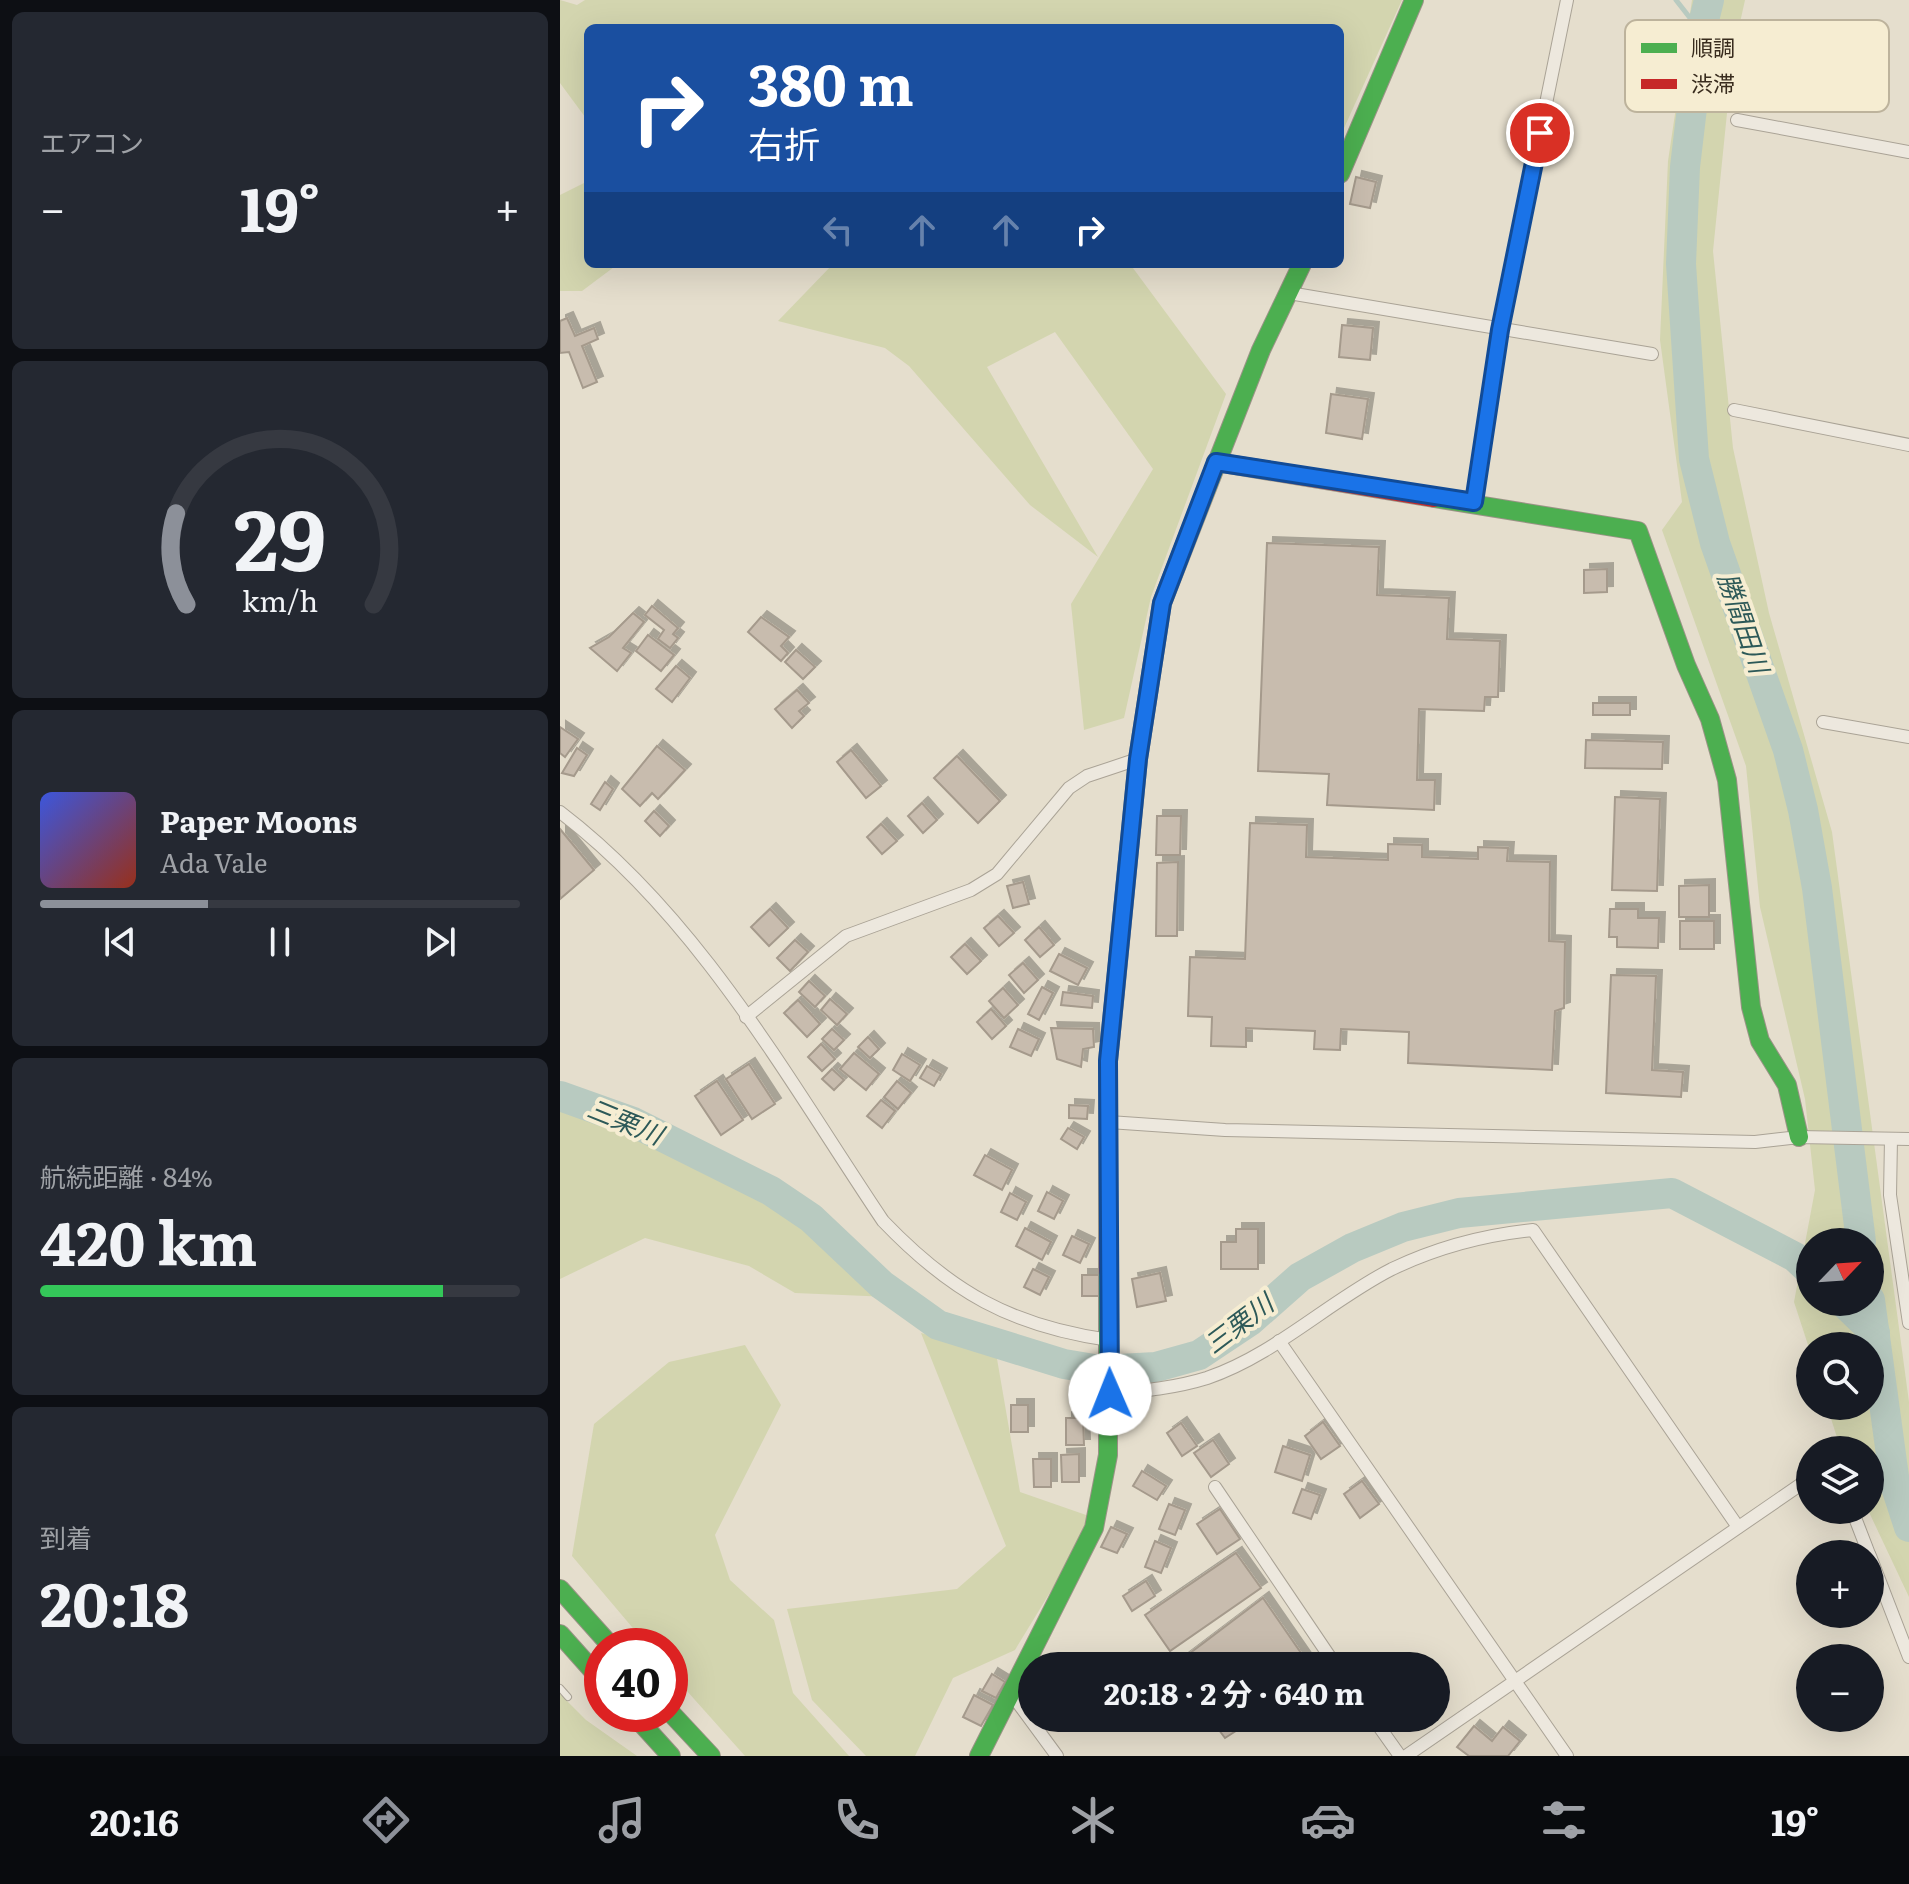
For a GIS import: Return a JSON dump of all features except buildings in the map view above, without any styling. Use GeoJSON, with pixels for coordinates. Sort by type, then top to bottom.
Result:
{"type":"FeatureCollection","features":[{"type":"Feature","properties":{"kind":"main road"},"geometry":{"type":"LineString","coordinates":[[1344,165],[1414,0]]}},
{"type":"Feature","properties":{"kind":"main road"},"geometry":{"type":"LineString","coordinates":[[979,1756],[1094,1528],[1108,1455],[1108,1061],[1138,759],[1162,603],[1216,462],[1300,268]]}},
{"type":"Feature","properties":{"kind":"main road"},"geometry":{"type":"LineString","coordinates":[[1216,462],[1638,531],[1686,665],[1710,719],[1727,780],[1751,1007],[1760,1041],[1787,1085],[1805,1137]]}},
{"type":"Feature","properties":{"kind":"main road"},"geometry":{"type":"LineString","coordinates":[[560,1589],[595,1628]]}},
{"type":"Feature","properties":{"kind":"main road"},"geometry":{"type":"LineString","coordinates":[[560,1634],[584,1661]]}},
{"type":"Feature","properties":{"kind":"main road"},"geometry":{"type":"LineString","coordinates":[[688,1731],[711,1756]]}},
{"type":"Feature","properties":{"kind":"main road"},"geometry":{"type":"LineString","coordinates":[[649,1732],[671,1756]]}},
{"type":"Feature","properties":{"kind":"street"},"geometry":{"type":"LineString","coordinates":[[1474,502],[1500,330],[1567,0]]}},
{"type":"Feature","properties":{"kind":"street"},"geometry":{"type":"LineString","coordinates":[[1737,120],[1909,152]]}},
{"type":"Feature","properties":{"kind":"street"},"geometry":{"type":"LineString","coordinates":[[1289,293],[1652,354]]}},
{"type":"Feature","properties":{"kind":"street"},"geometry":{"type":"LineString","coordinates":[[1734,410],[1909,445]]}},
{"type":"Feature","properties":{"kind":"street"},"geometry":{"type":"LineString","coordinates":[[1823,722],[1909,737]]}},
{"type":"Feature","properties":{"kind":"street"},"geometry":{"type":"LineString","coordinates":[[746,1017],[846,936],[971,890],[997,874],[1069,788],[1087,776],[1138,759]]}},
{"type":"Feature","properties":{"kind":"street"},"geometry":{"type":"LineString","coordinates":[[560,812],[602,844],[675,919],[746,1017],[883,1221],[915,1254],[987,1306],[1060,1333],[1109,1340]]}},
{"type":"Feature","properties":{"kind":"street"},"geometry":{"type":"LineString","coordinates":[[1109,1122],[1225,1130],[1755,1142],[1805,1137],[1909,1139]]}},
{"type":"Feature","properties":{"kind":"street"},"geometry":{"type":"LineString","coordinates":[[1885,1138],[1909,1323]]}},
{"type":"Feature","properties":{"kind":"street"},"geometry":{"type":"LineString","coordinates":[[1110,1394],[1153,1390],[1208,1377],[1279,1341],[1404,1264],[1460,1241],[1533,1230],[1738,1527]]}},
{"type":"Feature","properties":{"kind":"street"},"geometry":{"type":"LineString","coordinates":[[1279,1341],[1567,1756]]}},
{"type":"Feature","properties":{"kind":"street"},"geometry":{"type":"LineString","coordinates":[[1215,1487],[1327,1652]]}},
{"type":"Feature","properties":{"kind":"street"},"geometry":{"type":"LineString","coordinates":[[1384,1732],[1403,1756],[1796,1488]]}},
{"type":"Feature","properties":{"kind":"street"},"geometry":{"type":"LineString","coordinates":[[1884,1592],[1909,1657]]}},
{"type":"Feature","properties":{"kind":"street"},"geometry":{"type":"LineString","coordinates":[[1010,1692],[1057,1756]]}},
{"type":"Feature","properties":{"kind":"lane"},"geometry":{"type":"LineString","coordinates":[[560,1688],[568,1697]]}},
{"type":"Feature","properties":{"kind":"green space"},"geometry":{"type":"Polygon","coordinates":[[[560,0],[577,5],[585,0],[1402,0],[1344,128],[1344,24],[584,24],[584,116],[560,83],[560,0]]]}},
{"type":"Feature","properties":{"kind":"green space"},"geometry":{"type":"Polygon","coordinates":[[[1692,0],[1745,0],[1741,20],[1689,20],[1692,0]]]}},
{"type":"Feature","properties":{"kind":"green space"},"geometry":{"type":"Polygon","coordinates":[[[1675,112],[1727,112],[1713,251],[1733,448],[1769,613],[1832,832],[1909,1402],[1909,1597],[1875,1524],[1884,1524],[1884,1436],[1837,1436],[1831,1420],[1884,1420],[1884,1332],[1804,1332],[1799,1316],[1884,1316],[1884,1228],[1808,1228],[1815,1190],[1805,1099],[1760,907],[1746,766],[1662,530],[1682,502],[1660,340],[1668,161],[1675,112]]]}},
{"type":"Feature","properties":{"kind":"green space"},"geometry":{"type":"Polygon","coordinates":[[[584,183],[584,268],[613,268],[582,291],[560,291],[560,195],[584,183]]]}},
{"type":"Feature","properties":{"kind":"green space"},"geometry":{"type":"Polygon","coordinates":[[[829,268],[1133,268],[1226,394],[1151,597],[1124,718],[1084,730],[1071,604],[1153,469],[1055,332],[987,367],[1098,557],[1030,505],[909,366],[885,348],[778,321],[829,268]]]}},
{"type":"Feature","properties":{"kind":"green space"},"geometry":{"type":"Polygon","coordinates":[[[560,1098],[595,1108],[764,1182],[890,1297],[795,1293],[749,1266],[645,1238],[560,1279],[560,1098]]]}},
{"type":"Feature","properties":{"kind":"green space"},"geometry":{"type":"Polygon","coordinates":[[[921,1333],[996,1353],[1020,1492],[1089,1516],[1060,1576],[1015,1650],[953,1678],[915,1756],[866,1756],[812,1700],[787,1609],[957,1589],[1006,1546],[921,1333]]]}},
{"type":"Feature","properties":{"kind":"green space"},"geometry":{"type":"Polygon","coordinates":[[[745,1345],[781,1405],[715,1535],[730,1580],[774,1620],[793,1693],[849,1756],[745,1756],[688,1692],[688,1628],[633,1628],[572,1556],[594,1424],[669,1362],[745,1345]]]}},
{"type":"Feature","properties":{"kind":"green space"},"geometry":{"type":"Polygon","coordinates":[[[560,1694],[584,1718],[584,1732],[603,1732],[637,1756],[560,1756],[560,1694]]]}},
{"type":"Feature","properties":{"kind":"waterway"},"geometry":{"type":"LineString","coordinates":[[1676,0],[1692,20]]}},
{"type":"Feature","properties":{"kind":"waterway","name":"勝間田川"},"geometry":{"type":"LineString","coordinates":[[1704,20],[1709,0]]}},
{"type":"Feature","properties":{"kind":"waterway","name":"勝間田川"},"geometry":{"type":"LineString","coordinates":[[1692,112],[1685,167],[1681,264],[1694,459],[1715,543],[1788,750],[1803,810],[1817,888],[1859,1228]]}},
{"type":"Feature","properties":{"kind":"waterway","name":"三栗川"},"geometry":{"type":"LineString","coordinates":[[560,1096],[633,1122],[771,1191],[811,1218],[882,1285],[938,1325],[1064,1364],[1100,1370],[1156,1367],[1199,1355],[1250,1321],[1300,1277],[1352,1248],[1403,1227],[1459,1213],[1672,1193],[1796,1258]]}},
{"type":"Feature","properties":{"kind":"waterway","name":"三栗川"},"geometry":{"type":"LineString","coordinates":[[1857,1316],[1874,1332]]}},
{"type":"Feature","properties":{"kind":"waterway","name":"勝間田川"},"geometry":{"type":"LineString","coordinates":[[1872,1316],[1895,1484],[1909,1527]]}},
{"type":"Feature","properties":{"kind":"traffic: fast"},"geometry":{"type":"LineString","coordinates":[[1344,165],[1414,0]]}},
{"type":"Feature","properties":{"kind":"traffic: fast"},"geometry":{"type":"LineString","coordinates":[[1115,992],[1138,759],[1162,603],[1261,350],[1300,268]]}},
{"type":"Feature","properties":{"kind":"traffic: fast"},"geometry":{"type":"LineString","coordinates":[[1434,498],[1638,531],[1686,665],[1710,719],[1727,780],[1751,1007],[1760,1041],[1787,1085],[1799,1137]]}},
{"type":"Feature","properties":{"kind":"traffic: fast"},"geometry":{"type":"LineString","coordinates":[[979,1756],[1094,1528],[1108,1455],[1108,1271]]}},
{"type":"Feature","properties":{"kind":"traffic: fast"},"geometry":{"type":"LineString","coordinates":[[560,1589],[595,1628]]}},
{"type":"Feature","properties":{"kind":"traffic: fast"},"geometry":{"type":"LineString","coordinates":[[560,1634],[584,1661]]}},
{"type":"Feature","properties":{"kind":"traffic: fast"},"geometry":{"type":"LineString","coordinates":[[688,1731],[711,1756]]}},
{"type":"Feature","properties":{"kind":"traffic: fast"},"geometry":{"type":"LineString","coordinates":[[649,1732],[671,1756]]}},
{"type":"Feature","properties":{"kind":"traffic: jam"},"geometry":{"type":"LineString","coordinates":[[1216,462],[1434,498]]}},
{"type":"Feature","properties":{"kind":"traffic: jam"},"geometry":{"type":"LineString","coordinates":[[1108,1271],[1108,1061],[1115,992]]}},
{"type":"Feature","properties":{"kind":"route"},"geometry":{"type":"LineString","coordinates":[[1110,1394],[1108,1061],[1138,759],[1150,665],[1162,603],[1216,462],[1474,502],[1500,330],[1540,133]]}}]}
